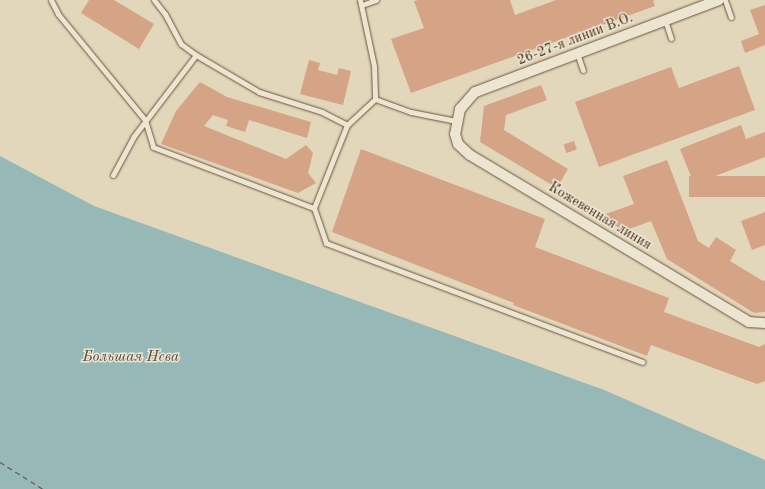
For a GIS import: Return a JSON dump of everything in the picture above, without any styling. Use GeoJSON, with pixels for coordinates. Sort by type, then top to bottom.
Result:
{"type":"FeatureCollection","features":[{"type":"Feature","properties":{"kind":"street","name":"26-27-я линии В.О."},"geometry":{"type":"LineString","coordinates":[[456,121],[466,100],[475,92],[719,0]]}},
{"type":"Feature","properties":{"kind":"street","name":"Кожевенная линия"},"geometry":{"type":"LineString","coordinates":[[456,121],[455,134],[463,150],[749,322],[765,323]]}},
{"type":"Feature","properties":{"kind":"lane"},"geometry":{"type":"LineString","coordinates":[[50,0],[58,14],[145,120],[153,147],[314,208]]}},
{"type":"Feature","properties":{"kind":"lane"},"geometry":{"type":"LineString","coordinates":[[154,0],[165,14],[181,44],[196,55],[259,92],[322,112],[347,125]]}},
{"type":"Feature","properties":{"kind":"lane"},"geometry":{"type":"LineString","coordinates":[[376,0],[361,3],[374,66],[375,99],[347,125],[314,208],[326,243],[642,362]]}},
{"type":"Feature","properties":{"kind":"lane"},"geometry":{"type":"LineString","coordinates":[[725,0],[731,17]]}},
{"type":"Feature","properties":{"kind":"lane"},"geometry":{"type":"LineString","coordinates":[[665,20],[671,38]]}},
{"type":"Feature","properties":{"kind":"lane"},"geometry":{"type":"LineString","coordinates":[[577,53],[583,70]]}},
{"type":"Feature","properties":{"kind":"lane"},"geometry":{"type":"LineString","coordinates":[[113,176],[145,120],[196,55]]}},
{"type":"Feature","properties":{"kind":"lane"},"geometry":{"type":"LineString","coordinates":[[375,99],[411,112],[456,121]]}},
{"type":"Feature","properties":{"kind":"water","name":"Большая Нева"},"geometry":{"type":"Polygon","coordinates":[[[0,156],[94,206],[604,390],[765,460],[765,489],[0,489],[0,156]]]}},
{"type":"Feature","properties":{"kind":"building"},"geometry":{"type":"Polygon","coordinates":[[[89,0],[114,0],[154,24],[139,49],[81,13],[89,0]]]}},
{"type":"Feature","properties":{"kind":"building"},"geometry":{"type":"Polygon","coordinates":[[[510,0],[515,15],[556,0],[655,0],[653,1],[655,6],[411,93],[391,39],[424,28],[414,1],[510,0]]]}},
{"type":"Feature","properties":{"kind":"building"},"geometry":{"type":"Polygon","coordinates":[[[765,5],[765,45],[745,53],[741,41],[759,34],[750,10],[765,5]]]}},
{"type":"Feature","properties":{"kind":"building"},"geometry":{"type":"Polygon","coordinates":[[[309,60],[320,63],[318,70],[337,75],[339,68],[351,71],[343,105],[300,94],[309,60]]]}},
{"type":"Feature","properties":{"kind":"building"},"geometry":{"type":"Polygon","coordinates":[[[739,66],[755,110],[599,167],[575,102],[671,67],[679,88],[739,66]]]}},
{"type":"Feature","properties":{"kind":"building"},"geometry":{"type":"Polygon","coordinates":[[[200,82],[227,97],[311,122],[307,138],[249,120],[245,132],[226,126],[228,120],[213,115],[204,126],[286,159],[306,145],[313,153],[308,173],[316,183],[298,193],[161,144],[176,111],[200,82]]]}},
{"type":"Feature","properties":{"kind":"building"},"geometry":{"type":"Polygon","coordinates":[[[541,85],[547,100],[506,115],[504,130],[568,169],[557,188],[480,142],[484,106],[541,85]]]}},
{"type":"Feature","properties":{"kind":"building"},"geometry":{"type":"Polygon","coordinates":[[[741,125],[746,139],[765,132],[765,157],[694,184],[680,149],[741,125]]]}},
{"type":"Feature","properties":{"kind":"building"},"geometry":{"type":"Polygon","coordinates":[[[574,141],[577,150],[566,153],[564,144],[574,141]]]}},
{"type":"Feature","properties":{"kind":"building"},"geometry":{"type":"Polygon","coordinates":[[[361,149],[545,219],[535,247],[669,298],[664,312],[759,347],[765,344],[765,381],[757,384],[651,345],[647,356],[513,305],[514,303],[332,232],[361,149]]]}},
{"type":"Feature","properties":{"kind":"building"},"geometry":{"type":"Polygon","coordinates":[[[667,160],[698,241],[709,248],[716,237],[736,250],[730,261],[763,281],[765,280],[765,312],[754,313],[667,259],[651,221],[624,231],[600,216],[634,204],[623,176],[667,160]]]}},
{"type":"Feature","properties":{"kind":"building"},"geometry":{"type":"Polygon","coordinates":[[[689,176],[765,176],[765,197],[689,197],[689,176]]]}},
{"type":"Feature","properties":{"kind":"building"},"geometry":{"type":"Polygon","coordinates":[[[765,212],[765,245],[752,250],[741,221],[765,212]]]}},
{"type":"Feature","properties":{"kind":"ferry route"},"geometry":{"type":"LineString","coordinates":[[0,462],[43,489]]}}]}
